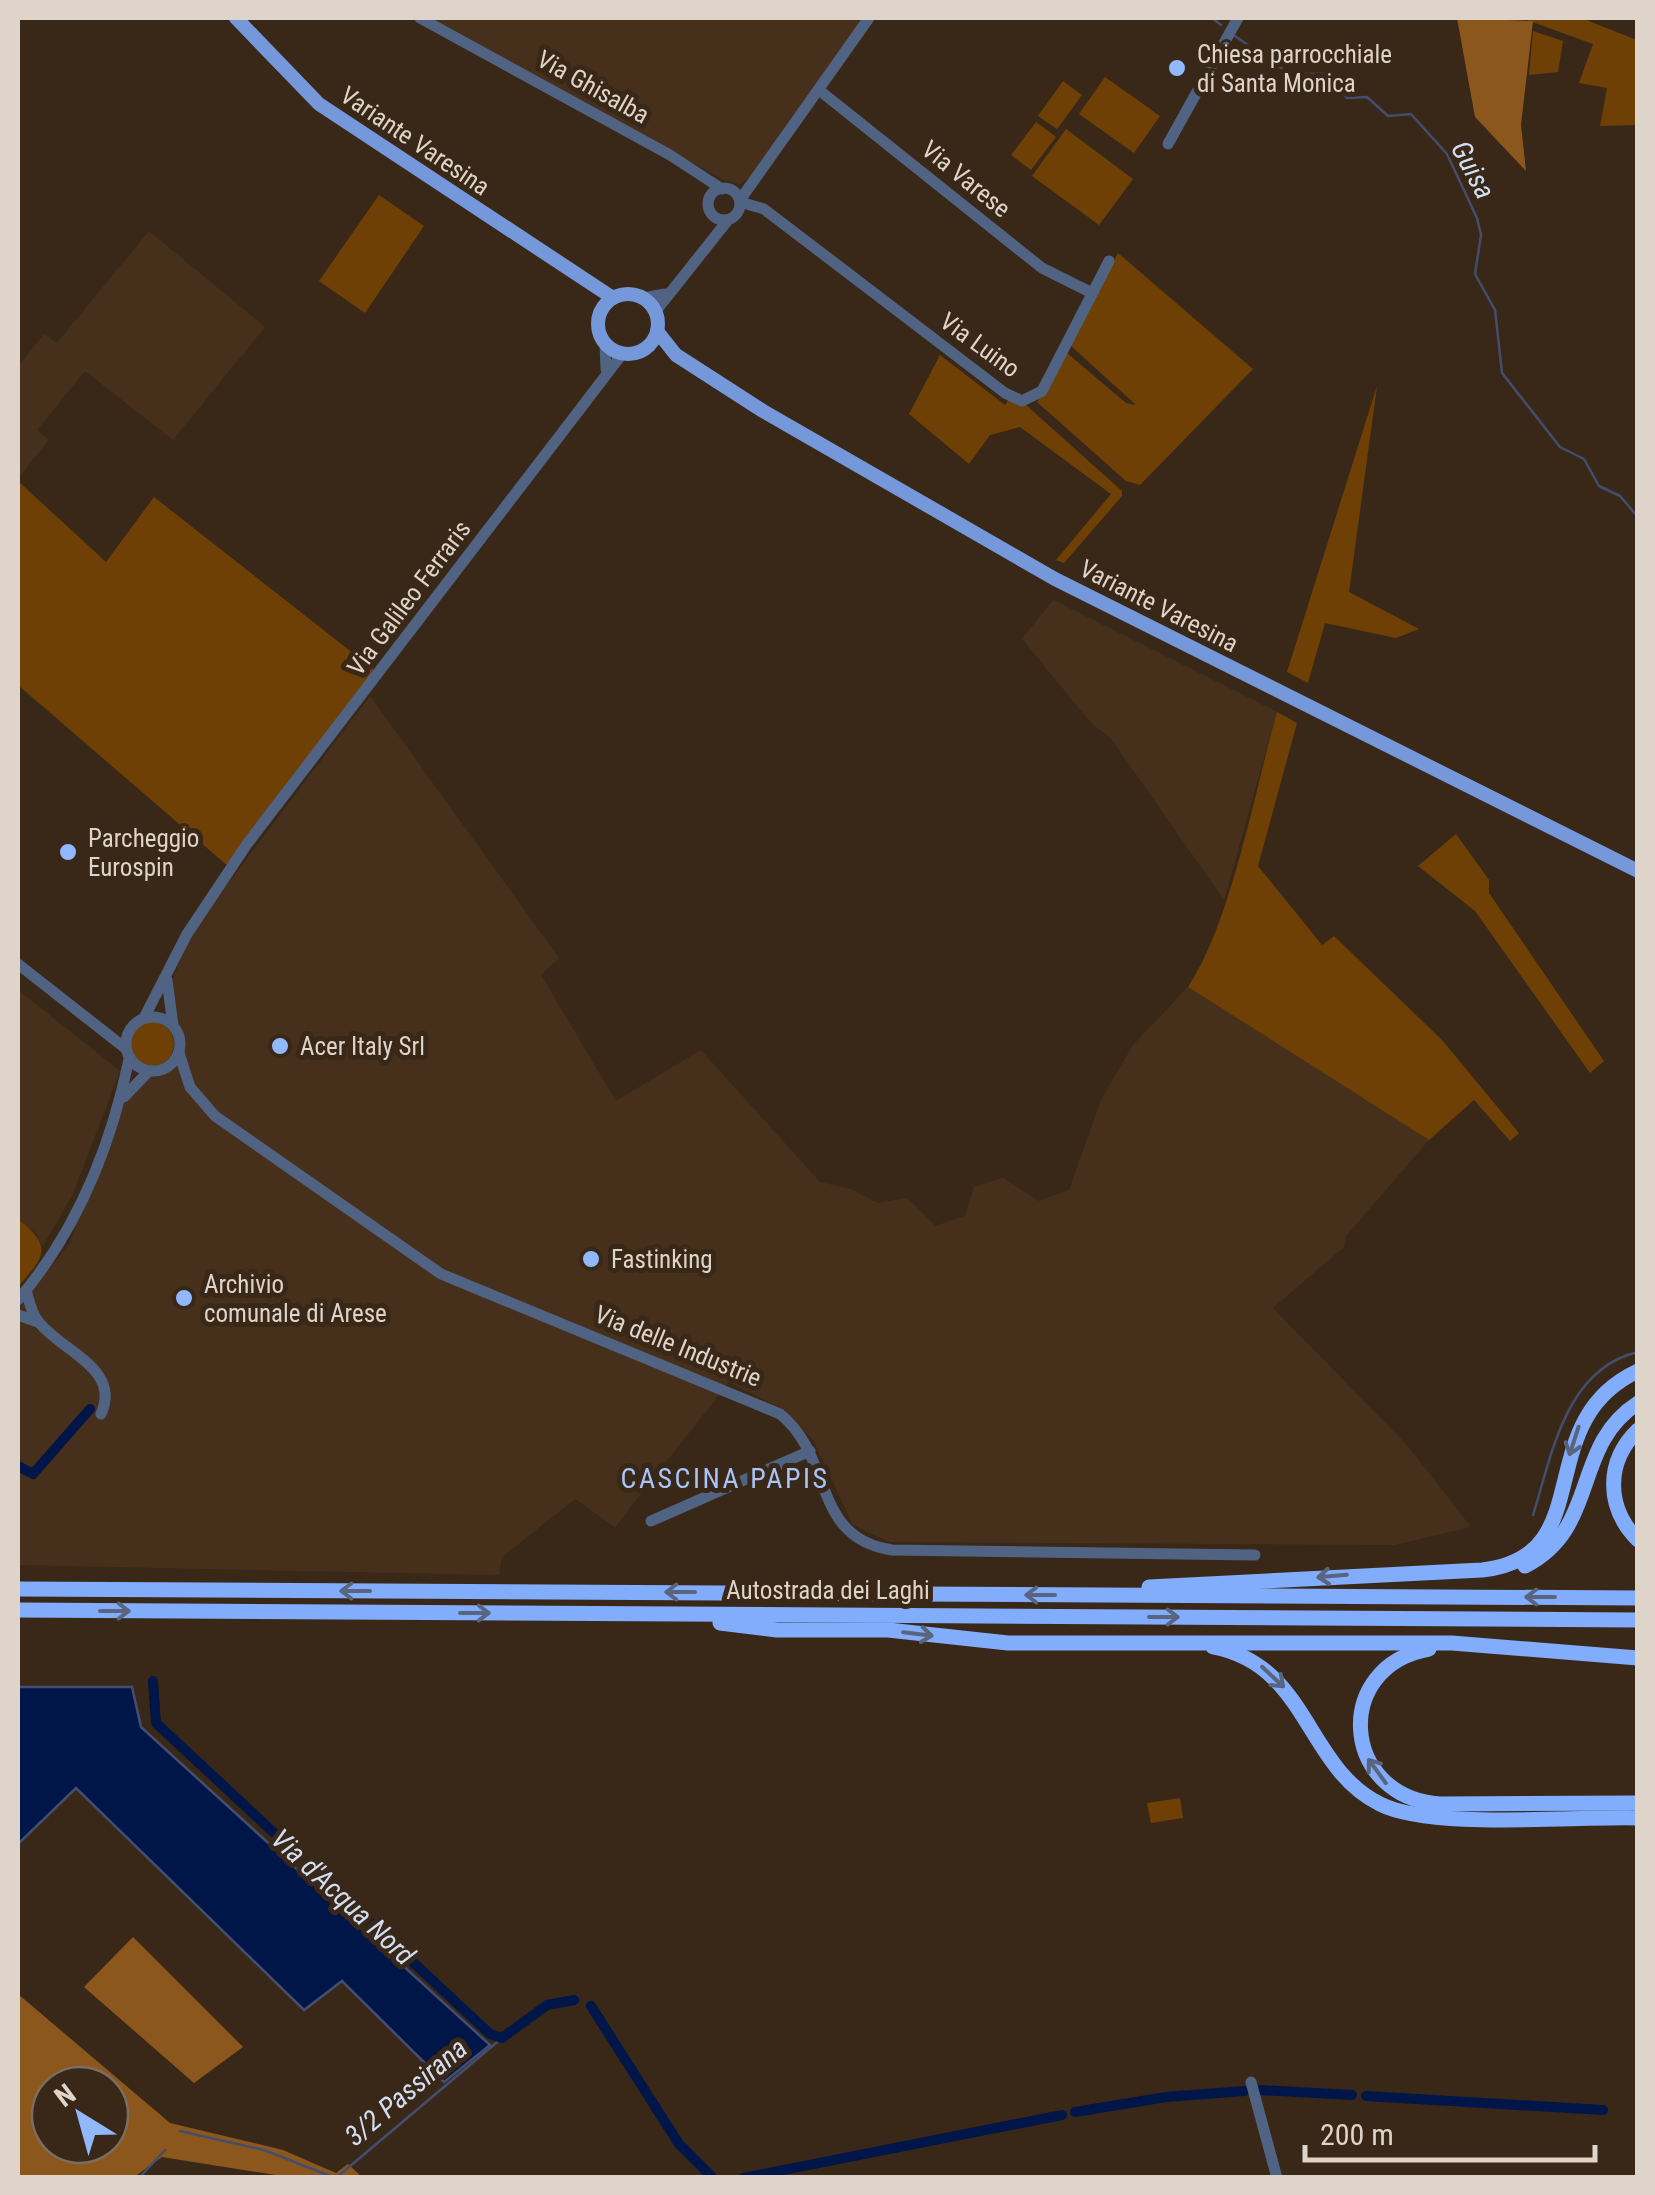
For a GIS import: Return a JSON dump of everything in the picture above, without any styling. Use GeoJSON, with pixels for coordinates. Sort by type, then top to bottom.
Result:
{"type":"FeatureCollection","features":[{"type":"Feature","properties":{"kind":"highway"},"geometry":{"type":"LineString","coordinates":[[1389,1575],[1493,1568],[1530,1551],[1558,1514],[1571,1444],[1580,1423],[1604,1394],[1638,1371]]}},
{"type":"Feature","properties":{"kind":"highway"},"geometry":{"type":"LineString","coordinates":[[1074,1595],[1195,1582],[1493,1574],[1538,1558],[1571,1524],[1604,1434],[1638,1403]]}},
{"type":"Feature","properties":{"kind":"highway"},"geometry":{"type":"LineString","coordinates":[[1638,1430],[1616,1464],[1613,1491],[1620,1516],[1638,1540]]}},
{"type":"Feature","properties":{"kind":"highway","name":"Autostrada dei Laghi"},"geometry":{"type":"LineString","coordinates":[[18,1589],[1638,1598]]}},
{"type":"Feature","properties":{"kind":"highway","name":"Autostrada dei Laghi"},"geometry":{"type":"LineString","coordinates":[[18,1610],[1638,1620]]}},
{"type":"Feature","properties":{"kind":"highway"},"geometry":{"type":"LineString","coordinates":[[647,1614],[777,1630],[862,1629],[1008,1642],[1400,1642],[1638,1658]]}},
{"type":"Feature","properties":{"kind":"highway"},"geometry":{"type":"LineString","coordinates":[[1114,1643],[1212,1647],[1254,1662],[1284,1688],[1352,1783],[1394,1810],[1430,1816],[1638,1818]]}},
{"type":"Feature","properties":{"kind":"highway"},"geometry":{"type":"LineString","coordinates":[[1498,1648],[1422,1650],[1395,1661],[1378,1676],[1363,1705],[1360,1731],[1368,1762],[1381,1780],[1403,1796],[1430,1804],[1638,1803]]}},
{"type":"Feature","properties":{"kind":"main road","name":"Variante Varesina"},"geometry":{"type":"LineString","coordinates":[[236,18],[319,104],[585,283],[613,298],[631,294],[643,298]]}},
{"type":"Feature","properties":{"kind":"main road","name":"Variante Varesina"},"geometry":{"type":"LineString","coordinates":[[585,283],[600,312],[599,332],[605,344]]}},
{"type":"Feature","properties":{"kind":"main road"},"geometry":{"type":"LineString","coordinates":[[600,312],[613,298]]}},
{"type":"Feature","properties":{"kind":"main road"},"geometry":{"type":"LineString","coordinates":[[643,298],[655,312],[657,331],[643,350]]}},
{"type":"Feature","properties":{"kind":"main road","name":"Variante Varesina"},"geometry":{"type":"LineString","coordinates":[[657,331],[676,355],[914,501],[1056,579],[1638,871]]}},
{"type":"Feature","properties":{"kind":"main road"},"geometry":{"type":"LineString","coordinates":[[605,344],[623,353]]}},
{"type":"Feature","properties":{"kind":"main road","name":"Variante Varesina"},"geometry":{"type":"LineString","coordinates":[[623,353],[643,350],[676,355]]}},
{"type":"Feature","properties":{"kind":"street","name":"Via Ghisalba"},"geometry":{"type":"LineString","coordinates":[[420,18],[690,168],[734,202]]}},
{"type":"Feature","properties":{"kind":"street"},"geometry":{"type":"LineString","coordinates":[[655,312],[734,202],[769,162],[869,18]]}},
{"type":"Feature","properties":{"kind":"street"},"geometry":{"type":"LineString","coordinates":[[1168,144],[1238,18]]}},
{"type":"Feature","properties":{"kind":"street","name":"Via Varese"},"geometry":{"type":"LineString","coordinates":[[819,90],[1042,268],[1092,293]]}},
{"type":"Feature","properties":{"kind":"street"},"geometry":{"type":"LineString","coordinates":[[690,168],[710,206],[697,258]]}},
{"type":"Feature","properties":{"kind":"street"},"geometry":{"type":"LineString","coordinates":[[710,206],[734,202]]}},
{"type":"Feature","properties":{"kind":"street"},"geometry":{"type":"LineString","coordinates":[[710,206],[734,202]]}},
{"type":"Feature","properties":{"kind":"street","name":"Via Luino"},"geometry":{"type":"LineString","coordinates":[[734,202],[777,220],[1005,393],[1022,401],[1042,391],[1108,261]]}},
{"type":"Feature","properties":{"kind":"street"},"geometry":{"type":"LineString","coordinates":[[643,298],[668,292]]}},
{"type":"Feature","properties":{"kind":"street"},"geometry":{"type":"LineString","coordinates":[[604,377],[605,344]]}},
{"type":"Feature","properties":{"kind":"street","name":"Via Galileo Ferraris"},"geometry":{"type":"LineString","coordinates":[[139,1021],[186,934],[247,844],[623,353]]}},
{"type":"Feature","properties":{"kind":"street"},"geometry":{"type":"LineString","coordinates":[[18,964],[148,1071]]}},
{"type":"Feature","properties":{"kind":"street"},"geometry":{"type":"LineString","coordinates":[[118,1104],[148,1071],[164,1069],[178,1053],[180,1038],[172,1025],[167,999],[168,971]]}},
{"type":"Feature","properties":{"kind":"street"},"geometry":{"type":"LineString","coordinates":[[96,1025],[159,1017],[172,1025]]}},
{"type":"Feature","properties":{"kind":"street"},"geometry":{"type":"LineString","coordinates":[[101,1414],[108,1398],[103,1380],[38,1322],[22,1295],[76,1216],[118,1104],[127,1053],[139,1021]]}},
{"type":"Feature","properties":{"kind":"street","name":"Via delle Industrie"},"geometry":{"type":"LineString","coordinates":[[178,1053],[190,1087]]}},
{"type":"Feature","properties":{"kind":"street","name":"Via delle Industrie"},"geometry":{"type":"LineString","coordinates":[[164,1069],[190,1087],[225,1124],[432,1269],[766,1406],[789,1420],[810,1452],[839,1522],[853,1538],[876,1548],[1256,1554]]}},
{"type":"Feature","properties":{"kind":"street"},"geometry":{"type":"LineString","coordinates":[[18,1316],[38,1322]]}},
{"type":"Feature","properties":{"kind":"street"},"geometry":{"type":"LineString","coordinates":[[652,1521],[810,1452]]}},
{"type":"Feature","properties":{"kind":"street"},"geometry":{"type":"LineString","coordinates":[[1250,2082],[1277,2178]]}},
{"type":"Feature","properties":{"kind":"shaded area"},"geometry":{"type":"Polygon","coordinates":[[[432,18],[865,18],[753,175],[740,184],[724,180],[432,18]]]}},
{"type":"Feature","properties":{"kind":"shaded area"},"geometry":{"type":"Polygon","coordinates":[[[1457,18],[1533,21],[1521,125],[1526,171],[1475,117],[1457,18]]]}},
{"type":"Feature","properties":{"kind":"shaded area"},"geometry":{"type":"Polygon","coordinates":[[[1521,18],[1581,18],[1637,40],[1637,125],[1600,126],[1607,88],[1579,83],[1593,44],[1521,18]]]}},
{"type":"Feature","properties":{"kind":"shaded area"},"geometry":{"type":"Polygon","coordinates":[[[1533,31],[1563,41],[1558,72],[1529,75],[1533,31]]]}},
{"type":"Feature","properties":{"kind":"shaded area"},"geometry":{"type":"Polygon","coordinates":[[[1105,77],[1160,116],[1134,153],[1079,114],[1105,77]]]}},
{"type":"Feature","properties":{"kind":"shaded area"},"geometry":{"type":"Polygon","coordinates":[[[1063,81],[1082,95],[1057,129],[1038,116],[1063,81]]]}},
{"type":"Feature","properties":{"kind":"shaded area"},"geometry":{"type":"Polygon","coordinates":[[[1036,122],[1056,137],[1031,170],[1011,155],[1036,122]]]}},
{"type":"Feature","properties":{"kind":"shaded area"},"geometry":{"type":"Polygon","coordinates":[[[1066,129],[1133,179],[1099,225],[1032,176],[1066,129]]]}},
{"type":"Feature","properties":{"kind":"shaded area"},"geometry":{"type":"Polygon","coordinates":[[[379,195],[424,226],[365,313],[319,281],[379,195]]]}},
{"type":"Feature","properties":{"kind":"shaded area"},"geometry":{"type":"Polygon","coordinates":[[[149,231],[265,327],[173,440],[85,371],[37,430],[49,440],[18,478],[18,366],[44,334],[57,343],[149,231]]]}},
{"type":"Feature","properties":{"kind":"shaded area"},"geometry":{"type":"Polygon","coordinates":[[[1118,253],[1253,369],[1140,485],[1126,481],[1037,402],[1067,353],[1126,403],[1136,405],[1070,345],[1118,253]]]}},
{"type":"Feature","properties":{"kind":"shaded area"},"geometry":{"type":"Polygon","coordinates":[[[940,355],[1005,405],[1009,399],[1026,405],[1122,491],[1122,496],[1064,563],[1056,560],[1111,494],[1020,427],[990,435],[969,464],[909,414],[940,355]]]}},
{"type":"Feature","properties":{"kind":"shaded area"},"geometry":{"type":"Polygon","coordinates":[[[1377,386],[1349,592],[1419,629],[1396,638],[1325,623],[1308,683],[1287,672],[1377,386]]]}},
{"type":"Feature","properties":{"kind":"shaded area"},"geometry":{"type":"Polygon","coordinates":[[[18,481],[106,562],[154,497],[377,672],[229,867],[18,685],[18,481]]]}},
{"type":"Feature","properties":{"kind":"shaded area"},"geometry":{"type":"Polygon","coordinates":[[[1053,600],[1277,712],[1224,900],[1110,737],[1092,724],[1022,639],[1053,600]]]}},
{"type":"Feature","properties":{"kind":"shaded area"},"geometry":{"type":"Polygon","coordinates":[[[370,696],[559,958],[541,975],[616,1101],[701,1050],[820,1182],[851,1189],[878,1203],[907,1198],[935,1226],[965,1216],[974,1187],[1003,1178],[1039,1201],[1069,1190],[1101,1100],[1133,1045],[1188,987],[1429,1140],[1346,1236],[1344,1247],[1273,1308],[1407,1445],[1471,1527],[1394,1545],[890,1542],[853,1525],[813,1440],[784,1410],[729,1382],[615,1527],[575,1499],[502,1557],[499,1575],[18,1565],[18,1310],[69,1244],[122,1106],[150,1076],[170,1070],[183,1052],[172,981],[192,931],[370,696]]]}},
{"type":"Feature","properties":{"kind":"shaded area"},"geometry":{"type":"Polygon","coordinates":[[[1277,712],[1297,723],[1258,866],[1322,945],[1334,936],[1442,1040],[1519,1133],[1510,1141],[1474,1100],[1429,1140],[1188,987],[1217,928],[1229,892],[1277,712]]]}},
{"type":"Feature","properties":{"kind":"shaded area"},"geometry":{"type":"Polygon","coordinates":[[[1456,834],[1489,880],[1489,893],[1604,1061],[1590,1073],[1475,911],[1418,866],[1456,834]]]}},
{"type":"Feature","properties":{"kind":"shaded area"},"geometry":{"type":"Polygon","coordinates":[[[18,990],[120,1071],[72,1196],[42,1247],[37,1234],[18,1219],[18,990]]]}},
{"type":"Feature","properties":{"kind":"shaded area"},"geometry":{"type":"Polygon","coordinates":[[[152,1022],[168,1028],[174,1044],[168,1060],[152,1066],[136,1060],[130,1044],[136,1028],[152,1022]]]}},
{"type":"Feature","properties":{"kind":"shaded area"},"geometry":{"type":"Polygon","coordinates":[[[18,1219],[37,1237],[41,1252],[18,1287],[18,1219]]]}},
{"type":"Feature","properties":{"kind":"shaded area"},"geometry":{"type":"Polygon","coordinates":[[[1180,1798],[1183,1818],[1151,1823],[1147,1803],[1180,1798]]]}},
{"type":"Feature","properties":{"kind":"shaded area"},"geometry":{"type":"Polygon","coordinates":[[[133,1937],[243,2047],[194,2083],[84,1987],[133,1937]]]}},
{"type":"Feature","properties":{"kind":"shaded area"},"geometry":{"type":"Polygon","coordinates":[[[18,1994],[102,2065],[30,2065],[30,2165],[130,2165],[130,2089],[170,2123],[283,2150],[336,2173],[348,2164],[362,2177],[288,2177],[162,2157],[134,2177],[18,2177],[18,1994]]]}},
{"type":"Feature","properties":{"kind":"water"},"geometry":{"type":"Polygon","coordinates":[[[18,1687],[132,1687],[141,1727],[490,2045],[444,2082],[342,1981],[304,2010],[76,1788],[18,1844],[18,1687]]]}},
{"type":"Feature","properties":{"kind":"waterway","name":"Guisa"},"geometry":{"type":"LineString","coordinates":[[1212,18],[1221,25]]}},
{"type":"Feature","properties":{"kind":"waterway","name":"Guisa"},"geometry":{"type":"LineString","coordinates":[[1235,36],[1290,74],[1326,74],[1347,98],[1367,97],[1388,116],[1411,114],[1447,154],[1477,218],[1481,235],[1475,274],[1495,310],[1502,373],[1560,447],[1584,459],[1599,486],[1620,496],[1638,517]]}},
{"type":"Feature","properties":{"kind":"waterway"},"geometry":{"type":"LineString","coordinates":[[1533,1515],[1555,1442],[1578,1395],[1593,1376],[1613,1361],[1638,1352]]}},
{"type":"Feature","properties":{"kind":"waterway","name":"Via d'Acqua Nord"},"geometry":{"type":"LineString","coordinates":[[18,1466],[33,1474],[90,1409]]}},
{"type":"Feature","properties":{"kind":"waterway","name":"Via d'Acqua Nord"},"geometry":{"type":"LineString","coordinates":[[153,1681],[156,1723],[490,2034],[502,2038],[547,2005],[574,2000]]}},
{"type":"Feature","properties":{"kind":"waterway","name":"Via d'Acqua Nord"},"geometry":{"type":"LineString","coordinates":[[591,2006],[679,2144],[713,2178]]}},
{"type":"Feature","properties":{"kind":"waterway","name":"3/2 Passirana"},"geometry":{"type":"LineString","coordinates":[[336,2178],[502,2038]]}},
{"type":"Feature","properties":{"kind":"waterway","name":"Via d'Acqua Nord"},"geometry":{"type":"LineString","coordinates":[[1260,2090],[1352,2095]]}},
{"type":"Feature","properties":{"kind":"waterway","name":"Via d'Acqua Nord"},"geometry":{"type":"LineString","coordinates":[[1075,2112],[1166,2097],[1244,2091]]}},
{"type":"Feature","properties":{"kind":"waterway","name":"Via d'Acqua Nord"},"geometry":{"type":"LineString","coordinates":[[1366,2096],[1603,2110]]}},
{"type":"Feature","properties":{"kind":"waterway","name":"Via d'Acqua Nord"},"geometry":{"type":"LineString","coordinates":[[743,2178],[1062,2115]]}},
{"type":"Feature","properties":{"kind":"waterway","name":"3/2 Passirana"},"geometry":{"type":"LineString","coordinates":[[180,2131],[264,2150],[335,2178]]}},
{"type":"Feature","properties":{"kind":"waterway","name":"3/2 Passirana"},"geometry":{"type":"LineString","coordinates":[[139,2178],[165,2150]]}},
{"type":"Feature","properties":{"kind":"place","name":"Chiesa parrocchiale di Santa Monica"},"geometry":{"type":"Point","coordinates":[1177,68]}},
{"type":"Feature","properties":{"kind":"place","name":"Parcheggio Eurospin"},"geometry":{"type":"Point","coordinates":[68,852]}},
{"type":"Feature","properties":{"kind":"place","name":"Acer Italy Srl"},"geometry":{"type":"Point","coordinates":[280,1046]}},
{"type":"Feature","properties":{"kind":"place","name":"Fastinking"},"geometry":{"type":"Point","coordinates":[591,1259]}},
{"type":"Feature","properties":{"kind":"place","name":"Archivio comunale di Arese"},"geometry":{"type":"Point","coordinates":[184,1298]}},
{"type":"Feature","properties":{"kind":"district","name":"CASCINA PAPIS"},"geometry":{"type":"Point","coordinates":[725,1478]}}]}
